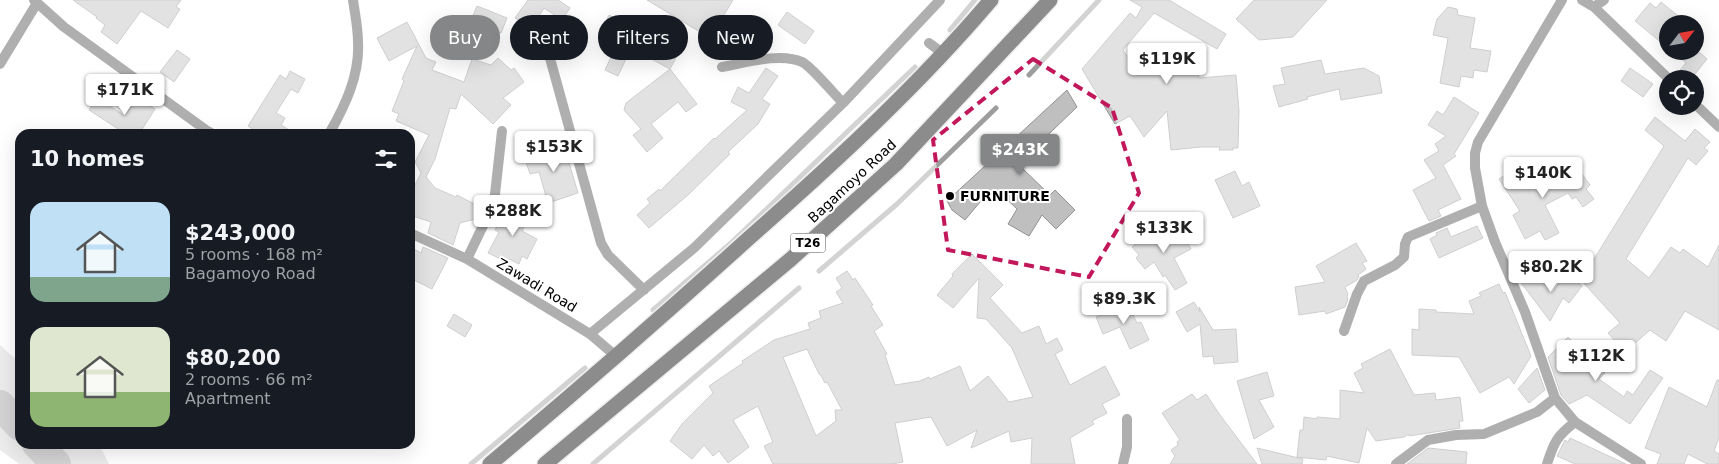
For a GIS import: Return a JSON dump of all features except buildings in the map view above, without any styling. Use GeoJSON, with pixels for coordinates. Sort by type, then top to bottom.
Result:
{"type":"FeatureCollection","features":[{"type":"Feature","properties":{"kind":"highway","name":"Bagamoyo Road"},"geometry":{"type":"LineString","coordinates":[[490,464],[617,357],[822,173],[944,54],[991,0]]}},
{"type":"Feature","properties":{"kind":"highway","name":"Bagamoyo Road"},"geometry":{"type":"LineString","coordinates":[[545,464],[791,259],[896,164],[1050,0]]}},
{"type":"Feature","properties":{"kind":"street"},"geometry":{"type":"LineString","coordinates":[[332,129],[346,101],[354,79],[358,44],[353,0]]}},
{"type":"Feature","properties":{"kind":"street"},"geometry":{"type":"LineString","coordinates":[[590,334],[694,248],[843,103],[940,0]]}},
{"type":"Feature","properties":{"kind":"street"},"geometry":{"type":"LineString","coordinates":[[1562,0],[1478,142],[1474,168],[1482,206],[1532,330],[1544,372],[1554,398],[1575,422],[1636,463]]}},
{"type":"Feature","properties":{"kind":"street"},"geometry":{"type":"LineString","coordinates":[[1582,0],[1594,8],[1659,70]]}},
{"type":"Feature","properties":{"kind":"street"},"geometry":{"type":"LineString","coordinates":[[1594,8],[1604,0]]}},
{"type":"Feature","properties":{"kind":"street"},"geometry":{"type":"LineString","coordinates":[[0,64],[36,2],[64,27],[202,129]]}},
{"type":"Feature","properties":{"kind":"street"},"geometry":{"type":"LineString","coordinates":[[929,43],[944,54]]}},
{"type":"Feature","properties":{"kind":"street"},"geometry":{"type":"LineString","coordinates":[[722,67],[777,58],[803,62],[843,103]]}},
{"type":"Feature","properties":{"kind":"street"},"geometry":{"type":"LineString","coordinates":[[550,60],[601,243],[608,255],[644,290]]}},
{"type":"Feature","properties":{"kind":"street"},"geometry":{"type":"LineString","coordinates":[[1704,113],[1719,127]]}},
{"type":"Feature","properties":{"kind":"street"},"geometry":{"type":"LineString","coordinates":[[467,259],[494,203],[502,131]]}},
{"type":"Feature","properties":{"kind":"street"},"geometry":{"type":"LineString","coordinates":[[1344,331],[1357,294],[1364,281],[1395,265],[1404,257],[1405,244],[1408,237],[1482,206]]}},
{"type":"Feature","properties":{"kind":"street","name":"Zawadi Road"},"geometry":{"type":"LineString","coordinates":[[415,235],[467,259],[590,334],[617,357]]}},
{"type":"Feature","properties":{"kind":"street"},"geometry":{"type":"LineString","coordinates":[[1396,464],[1428,440],[1456,435],[1484,434],[1537,412],[1554,398]]}},
{"type":"Feature","properties":{"kind":"street"},"geometry":{"type":"LineString","coordinates":[[1123,464],[1127,447],[1127,419]]}},
{"type":"Feature","properties":{"kind":"street"},"geometry":{"type":"LineString","coordinates":[[1547,464],[1554,444],[1562,432],[1575,422]]}},
{"type":"Feature","properties":{"kind":"highlighted area"},"geometry":{"type":"Polygon","coordinates":[[[1033,59],[1112,108],[1139,193],[1089,277],[948,250],[933,140],[1033,59]]]}},
{"type":"Feature","properties":{"kind":"shaded area"},"geometry":{"type":"Polygon","coordinates":[[[0,345],[15,358],[15,449],[102,449],[109,464],[19,464],[0,450],[0,345]]]}},
{"type":"Feature","properties":{"kind":"waterway"},"geometry":{"type":"LineString","coordinates":[[950,30],[975,0]]}},
{"type":"Feature","properties":{"kind":"waterway"},"geometry":{"type":"LineString","coordinates":[[1029,75],[1099,0]]}},
{"type":"Feature","properties":{"kind":"waterway"},"geometry":{"type":"LineString","coordinates":[[653,310],[731,243],[915,67]]}},
{"type":"Feature","properties":{"kind":"waterway"},"geometry":{"type":"LineString","coordinates":[[819,271],[897,204],[996,108]]}},
{"type":"Feature","properties":{"kind":"waterway"},"geometry":{"type":"LineString","coordinates":[[593,464],[799,288]]}},
{"type":"Feature","properties":{"kind":"waterway"},"geometry":{"type":"LineString","coordinates":[[471,464],[585,368]]}},
{"type":"Feature","properties":{"kind":"waterway"},"geometry":{"type":"LineString","coordinates":[[0,405],[15,421]]}},
{"type":"Feature","properties":{"kind":"waterway"},"geometry":{"type":"LineString","coordinates":[[42,449],[56,464]]}},
{"type":"Feature","properties":{"kind":"place","name":"FURNITURE"},"geometry":{"type":"Point","coordinates":[950,196]}}]}
